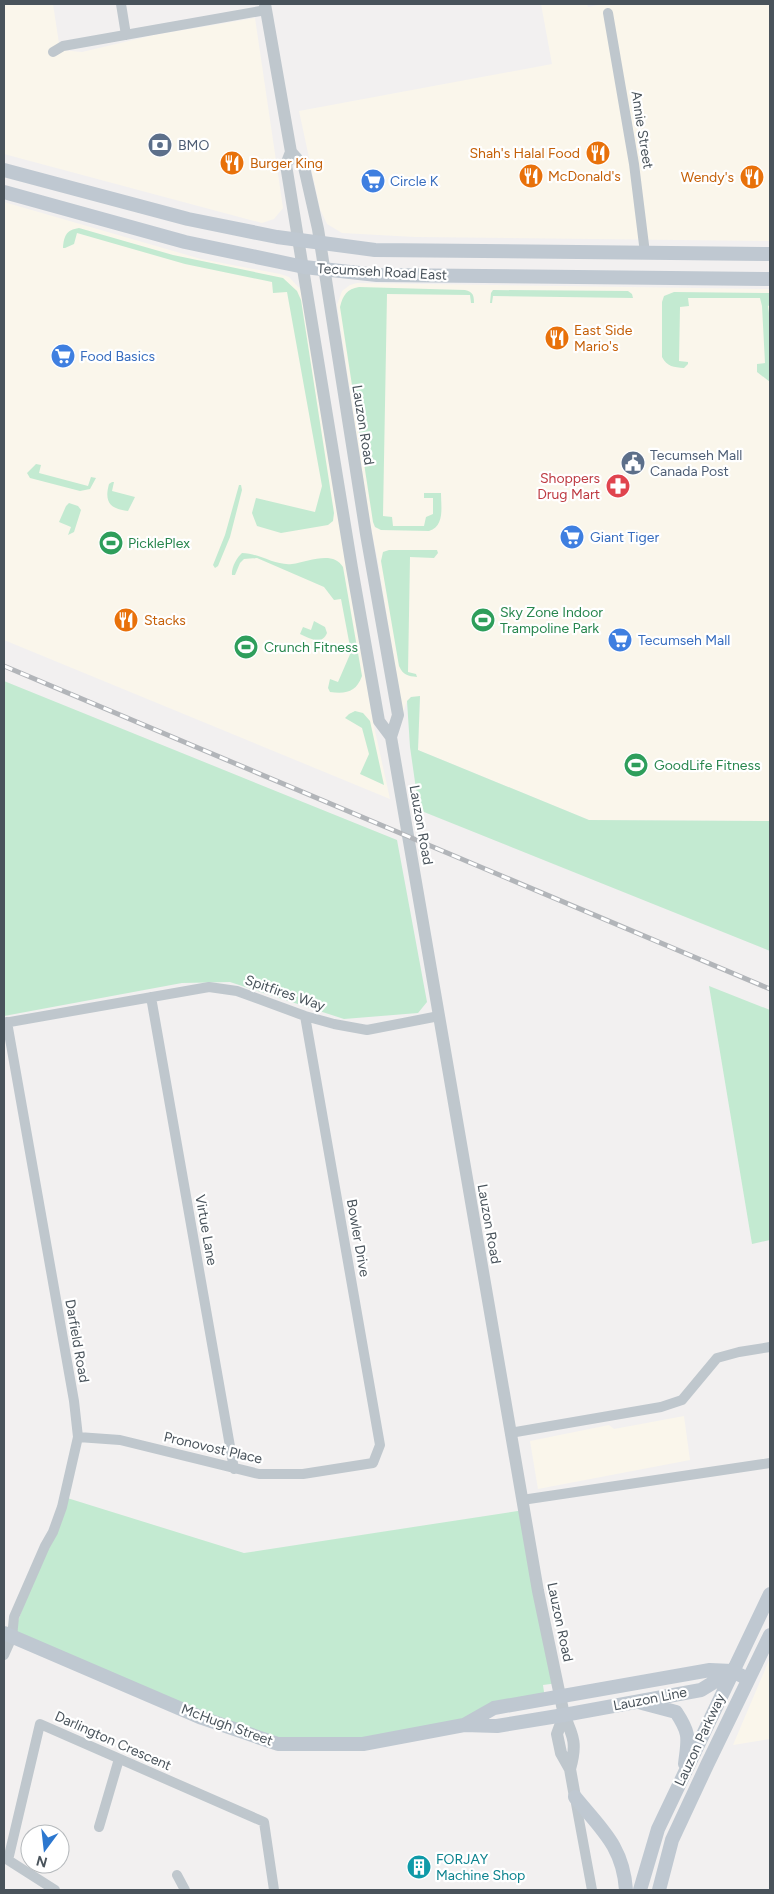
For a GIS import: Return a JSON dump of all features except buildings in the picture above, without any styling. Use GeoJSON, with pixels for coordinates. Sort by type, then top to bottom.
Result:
{"type":"FeatureCollection","features":[{"type":"Feature","properties":{"kind":"main road","name":"Tecumseh Road East"},"geometry":{"type":"LineString","coordinates":[[4,170],[188,219],[299,240],[376,250],[770,254]]}},
{"type":"Feature","properties":{"kind":"main road","name":"Tecumseh Road East"},"geometry":{"type":"LineString","coordinates":[[4,192],[185,242],[323,270],[377,275],[770,279]]}},
{"type":"Feature","properties":{"kind":"main road","name":"Lauzon Parkway"},"geometry":{"type":"LineString","coordinates":[[640,1890],[658,1829],[770,1594]]}},
{"type":"Feature","properties":{"kind":"main road","name":"McHugh Street"},"geometry":{"type":"LineString","coordinates":[[8,1635],[202,1718],[278,1744],[363,1744],[464,1725],[497,1726],[564,1715]]}},
{"type":"Feature","properties":{"kind":"main road","name":"Lauzon Parkway"},"geometry":{"type":"LineString","coordinates":[[659,1890],[672,1840],[770,1635]]}},
{"type":"Feature","properties":{"kind":"main road","name":"Lauzon Line"},"geometry":{"type":"LineString","coordinates":[[561,1697],[710,1670],[732,1671],[748,1679]]}},
{"type":"Feature","properties":{"kind":"main road","name":"Lauzon Line"},"geometry":{"type":"LineString","coordinates":[[564,1715],[701,1690],[732,1671]]}},
{"type":"Feature","properties":{"kind":"main road","name":"McHugh Street"},"geometry":{"type":"LineString","coordinates":[[464,1725],[494,1708],[561,1697]]}},
{"type":"Feature","properties":{"kind":"main road"},"geometry":{"type":"LineString","coordinates":[[636,1702],[676,1712],[686,1726],[688,1738],[683,1777]]}},
{"type":"Feature","properties":{"kind":"main road"},"geometry":{"type":"LineString","coordinates":[[575,1797],[608,1834],[620,1858],[626,1890]]}},
{"type":"Feature","properties":{"kind":"street"},"geometry":{"type":"LineString","coordinates":[[121,4],[126,35]]}},
{"type":"Feature","properties":{"kind":"street"},"geometry":{"type":"LineString","coordinates":[[53,52],[63,46],[265,7]]}},
{"type":"Feature","properties":{"kind":"street","name":"Lauzon Road"},"geometry":{"type":"LineString","coordinates":[[265,7],[291,152],[304,167],[320,243],[370,556],[398,715],[391,737]]}},
{"type":"Feature","properties":{"kind":"street","name":"Annie Street"},"geometry":{"type":"LineString","coordinates":[[608,12],[634,164],[645,253]]}},
{"type":"Feature","properties":{"kind":"street","name":"Lauzon Road"},"geometry":{"type":"LineString","coordinates":[[291,152],[286,165],[352,568],[379,721],[391,737],[538,1592],[564,1715],[557,1734],[561,1753],[570,1769],[592,1890]]}},
{"type":"Feature","properties":{"kind":"street","name":"Spitfires Way"},"geometry":{"type":"LineString","coordinates":[[5,1022],[208,987],[237,990],[305,1016],[367,1030],[439,1016]]}},
{"type":"Feature","properties":{"kind":"street","name":"Virtue Lane"},"geometry":{"type":"LineString","coordinates":[[152,996],[234,1469]]}},
{"type":"Feature","properties":{"kind":"street","name":"Bowler Drive"},"geometry":{"type":"LineString","coordinates":[[305,1016],[380,1445],[373,1463]]}},
{"type":"Feature","properties":{"kind":"street","name":"Darfield Road"},"geometry":{"type":"LineString","coordinates":[[4,1655],[14,1617],[53,1532],[62,1507],[78,1436],[72,1391],[5,1022]]}},
{"type":"Feature","properties":{"kind":"street"},"geometry":{"type":"LineString","coordinates":[[510,1433],[661,1407],[682,1400],[717,1358],[770,1347]]}},
{"type":"Feature","properties":{"kind":"street","name":"Pronovost Place"},"geometry":{"type":"LineString","coordinates":[[78,1436],[120,1440],[259,1474],[303,1474],[373,1463]]}},
{"type":"Feature","properties":{"kind":"street"},"geometry":{"type":"LineString","coordinates":[[522,1500],[770,1462]]}},
{"type":"Feature","properties":{"kind":"street","name":"Darlington Crescent"},"geometry":{"type":"LineString","coordinates":[[55,1890],[8,1860],[40,1724],[264,1822],[274,1890]]}},
{"type":"Feature","properties":{"kind":"street"},"geometry":{"type":"LineString","coordinates":[[99,1827],[120,1759]]}},
{"type":"Feature","properties":{"kind":"street"},"geometry":{"type":"LineString","coordinates":[[177,1875],[185,1890]]}},
{"type":"Feature","properties":{"kind":"shaded area"},"geometry":{"type":"Polygon","coordinates":[[[4,4],[53,4],[60,50],[82,52],[154,35],[255,18],[283,208],[274,219],[262,223],[4,154],[4,4]]]}},
{"type":"Feature","properties":{"kind":"shaded area"},"geometry":{"type":"Polygon","coordinates":[[[541,4],[587,4],[588,7],[603,4],[770,4],[770,241],[415,237],[342,233],[327,224],[320,209],[299,111],[552,64],[541,4]]]}},
{"type":"Feature","properties":{"kind":"shaded area"},"geometry":{"type":"Polygon","coordinates":[[[4,202],[201,259],[280,274],[289,277],[301,290],[304,298],[372,717],[390,799],[4,640],[4,202]]]}},
{"type":"Feature","properties":{"kind":"shaded area"},"geometry":{"type":"Polygon","coordinates":[[[357,283],[770,289],[770,821],[589,820],[418,750],[420,697],[411,697],[407,701],[403,713],[370,523],[337,305],[342,291],[350,285],[357,283]]]}},
{"type":"Feature","properties":{"kind":"shaded area"},"geometry":{"type":"Polygon","coordinates":[[[684,1416],[690,1460],[538,1489],[530,1441],[609,1425],[614,1429],[684,1416]]]}},
{"type":"Feature","properties":{"kind":"shaded area"},"geometry":{"type":"Polygon","coordinates":[[[770,1658],[770,1739],[733,1745],[770,1658]]]}},
{"type":"Feature","properties":{"kind":"green space"},"geometry":{"type":"Polygon","coordinates":[[[79,228],[173,255],[283,278],[297,291],[301,300],[334,513],[333,521],[328,525],[281,533],[257,526],[252,513],[256,498],[315,512],[322,486],[287,292],[273,293],[272,282],[185,264],[77,233],[74,244],[63,248],[66,234],[71,230],[79,228]]]}},
{"type":"Feature","properties":{"kind":"green space"},"geometry":{"type":"Polygon","coordinates":[[[359,287],[465,290],[473,296],[474,303],[471,303],[470,295],[387,294],[383,516],[392,517],[393,526],[424,526],[426,517],[433,514],[433,498],[424,498],[424,493],[441,493],[440,520],[434,529],[429,531],[381,530],[375,527],[373,522],[340,307],[346,293],[351,289],[359,287]]]}},
{"type":"Feature","properties":{"kind":"green space"},"geometry":{"type":"Polygon","coordinates":[[[493,290],[628,291],[632,294],[633,298],[493,296],[492,303],[490,303],[493,290]]]}},
{"type":"Feature","properties":{"kind":"green space"},"geometry":{"type":"Polygon","coordinates":[[[674,292],[770,293],[770,305],[768,306],[770,320],[770,382],[757,372],[757,364],[765,363],[760,298],[688,298],[689,306],[680,307],[679,361],[688,362],[688,364],[684,368],[674,367],[666,363],[662,357],[662,302],[664,296],[674,292]]]}},
{"type":"Feature","properties":{"kind":"green space"},"geometry":{"type":"Polygon","coordinates":[[[36,464],[41,465],[39,473],[88,486],[91,477],[96,478],[90,489],[80,491],[30,478],[27,473],[36,464]]]}},
{"type":"Feature","properties":{"kind":"green space"},"geometry":{"type":"Polygon","coordinates":[[[114,482],[112,491],[135,497],[128,511],[113,506],[108,500],[109,484],[114,482]]]}},
{"type":"Feature","properties":{"kind":"green space"},"geometry":{"type":"Polygon","coordinates":[[[239,485],[241,485],[242,490],[230,537],[218,566],[215,568],[213,565],[225,535],[239,485]]]}},
{"type":"Feature","properties":{"kind":"green space"},"geometry":{"type":"Polygon","coordinates":[[[69,503],[78,506],[81,510],[74,532],[68,535],[71,527],[59,522],[69,503]]]}},
{"type":"Feature","properties":{"kind":"green space"},"geometry":{"type":"Polygon","coordinates":[[[389,550],[437,550],[438,553],[434,558],[410,557],[408,672],[416,674],[417,677],[406,674],[399,666],[381,561],[383,552],[389,550]]]}},
{"type":"Feature","properties":{"kind":"green space"},"geometry":{"type":"Polygon","coordinates":[[[242,553],[286,564],[320,558],[333,559],[339,562],[343,567],[362,676],[354,689],[336,693],[330,692],[328,688],[330,679],[338,682],[351,652],[341,599],[334,600],[324,587],[257,558],[244,559],[240,563],[235,575],[232,575],[232,569],[242,553]]]}},
{"type":"Feature","properties":{"kind":"green space"},"geometry":{"type":"Polygon","coordinates":[[[314,621],[325,627],[327,633],[322,639],[315,640],[300,634],[303,627],[311,630],[314,621]]]}},
{"type":"Feature","properties":{"kind":"green space"},"geometry":{"type":"Polygon","coordinates":[[[4,681],[397,840],[427,1002],[418,1013],[344,1019],[230,982],[182,983],[4,1016],[4,681]]]}},
{"type":"Feature","properties":{"kind":"green space"},"geometry":{"type":"Polygon","coordinates":[[[420,696],[418,750],[589,820],[770,821],[770,951],[419,810],[410,747],[407,701],[411,697],[420,696]]]}},
{"type":"Feature","properties":{"kind":"green space"},"geometry":{"type":"Polygon","coordinates":[[[355,711],[363,713],[370,721],[384,785],[360,774],[369,754],[362,728],[345,718],[355,711]]]}},
{"type":"Feature","properties":{"kind":"green space"},"geometry":{"type":"Polygon","coordinates":[[[709,986],[770,1010],[770,1240],[752,1244],[709,986]]]}},
{"type":"Feature","properties":{"kind":"green space"},"geometry":{"type":"Polygon","coordinates":[[[64,1497],[244,1553],[524,1510],[558,1683],[543,1685],[545,1699],[494,1708],[464,1725],[363,1744],[278,1744],[12,1637],[64,1497]]]}},
{"type":"Feature","properties":{"kind":"railway"},"geometry":{"type":"LineString","coordinates":[[4,666],[770,989]]}},
{"type":"Feature","properties":{"kind":"place","name":"BMO"},"geometry":{"type":"Point","coordinates":[160,145]}},
{"type":"Feature","properties":{"kind":"place","name":"Shah's Halal Food"},"geometry":{"type":"Point","coordinates":[598,153]}},
{"type":"Feature","properties":{"kind":"place","name":"Burger King"},"geometry":{"type":"Point","coordinates":[232,163]}},
{"type":"Feature","properties":{"kind":"place","name":"McDonald's"},"geometry":{"type":"Point","coordinates":[531,176]}},
{"type":"Feature","properties":{"kind":"place","name":"Wendy's"},"geometry":{"type":"Point","coordinates":[752,177]}},
{"type":"Feature","properties":{"kind":"place","name":"Circle K"},"geometry":{"type":"Point","coordinates":[373,181]}},
{"type":"Feature","properties":{"kind":"place","name":"East Side Mario's"},"geometry":{"type":"Point","coordinates":[557,338]}},
{"type":"Feature","properties":{"kind":"place","name":"Food Basics"},"geometry":{"type":"Point","coordinates":[63,356]}},
{"type":"Feature","properties":{"kind":"place","name":"Tecumseh Mall Canada Post"},"geometry":{"type":"Point","coordinates":[633,463]}},
{"type":"Feature","properties":{"kind":"place","name":"Shoppers Drug Mart"},"geometry":{"type":"Point","coordinates":[618,486]}},
{"type":"Feature","properties":{"kind":"place","name":"Giant Tiger"},"geometry":{"type":"Point","coordinates":[572,537]}},
{"type":"Feature","properties":{"kind":"place","name":"PicklePlex"},"geometry":{"type":"Point","coordinates":[111,543]}},
{"type":"Feature","properties":{"kind":"place","name":"Stacks"},"geometry":{"type":"Point","coordinates":[126,620]}},
{"type":"Feature","properties":{"kind":"place","name":"Sky Zone Indoor Trampoline Park"},"geometry":{"type":"Point","coordinates":[483,620]}},
{"type":"Feature","properties":{"kind":"place","name":"Tecumseh Mall"},"geometry":{"type":"Point","coordinates":[620,640]}},
{"type":"Feature","properties":{"kind":"place","name":"Crunch Fitness"},"geometry":{"type":"Point","coordinates":[246,647]}},
{"type":"Feature","properties":{"kind":"place","name":"GoodLife Fitness"},"geometry":{"type":"Point","coordinates":[636,765]}},
{"type":"Feature","properties":{"kind":"place","name":"FORJAY Machine Shop"},"geometry":{"type":"Point","coordinates":[419,1867]}}]}
